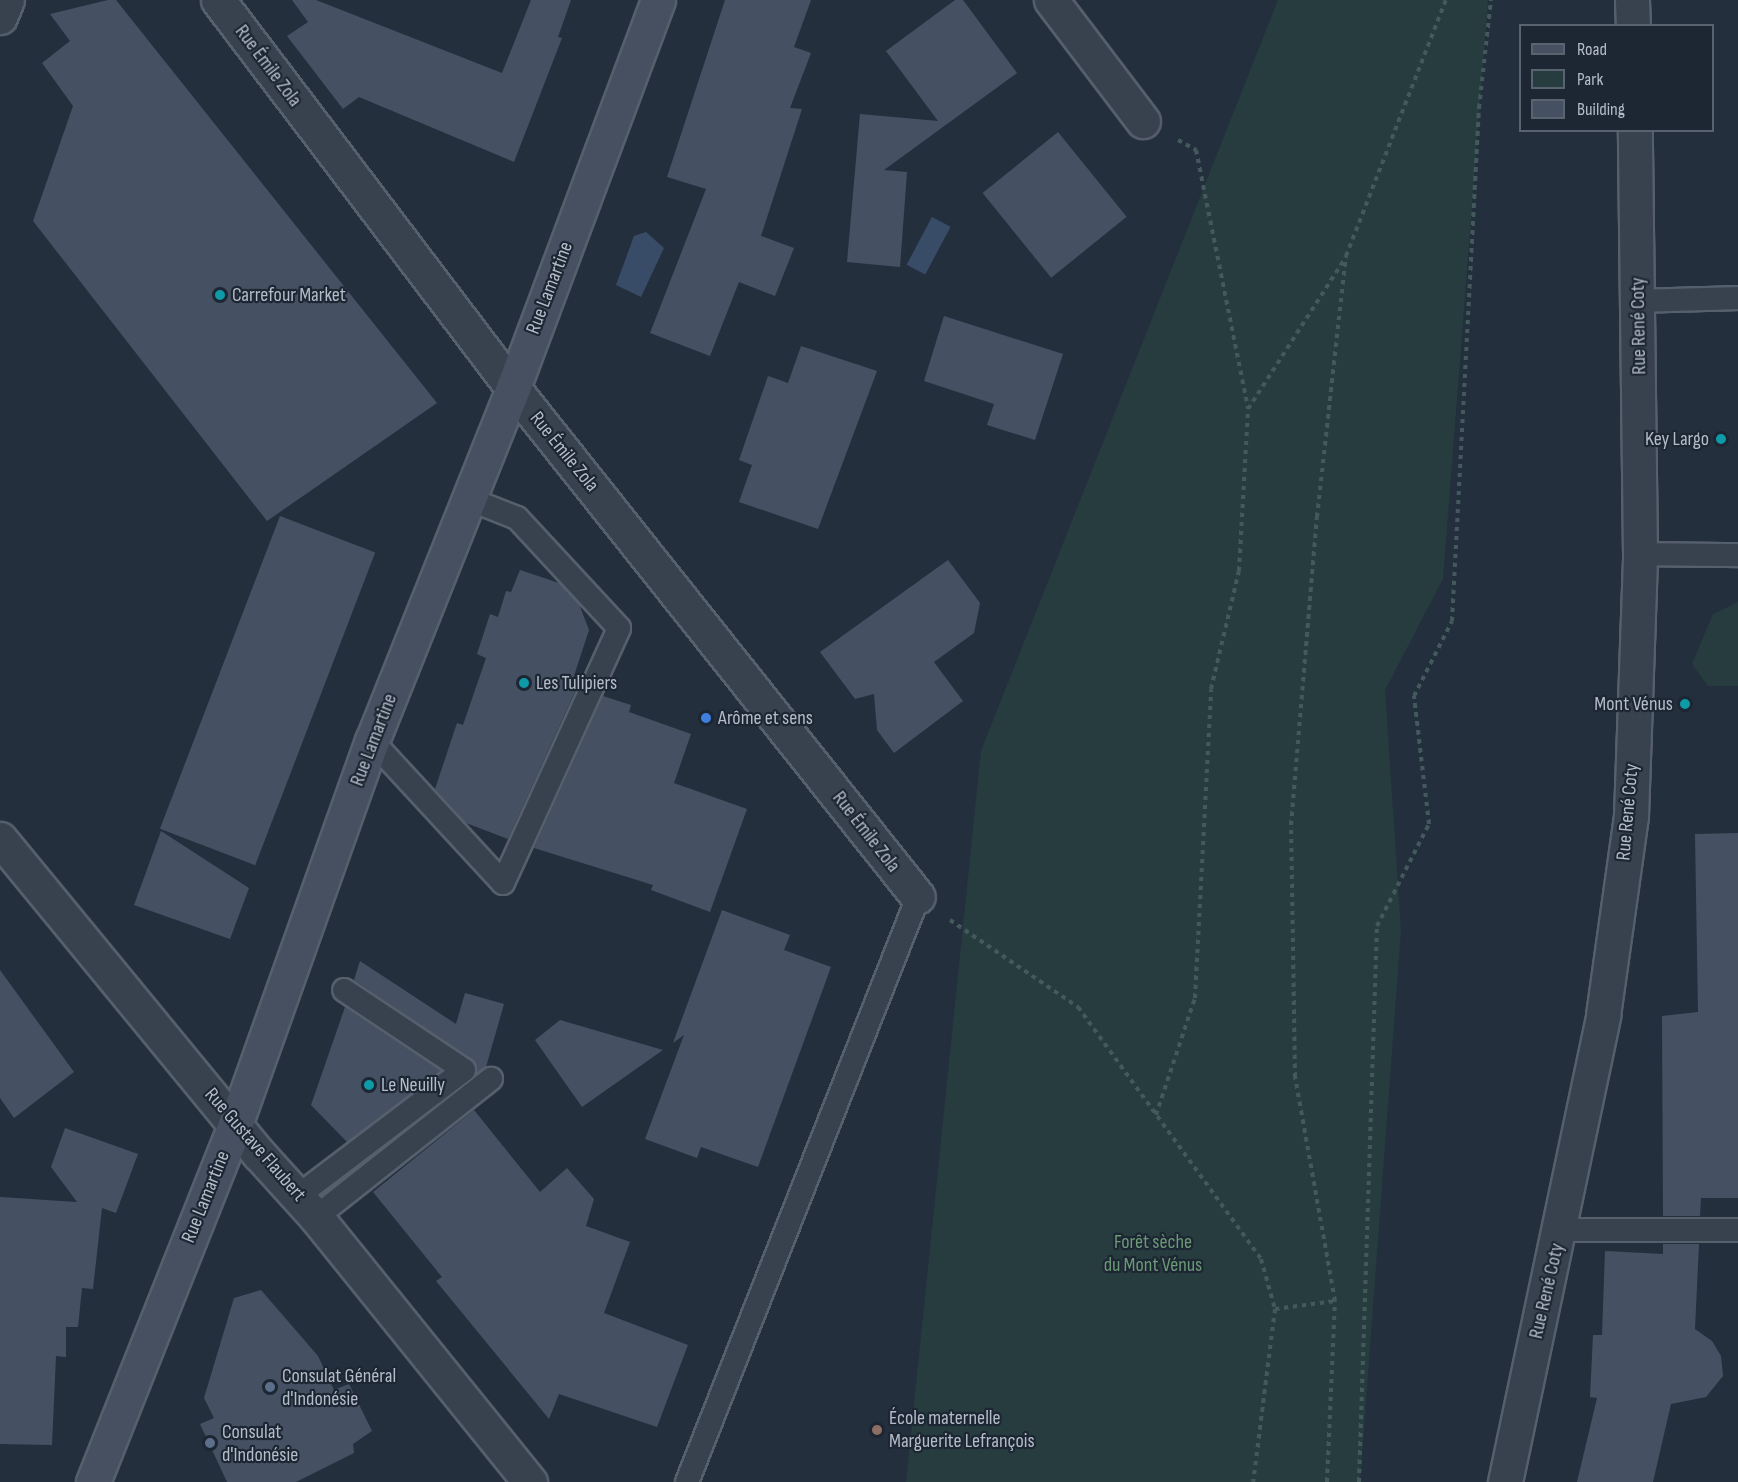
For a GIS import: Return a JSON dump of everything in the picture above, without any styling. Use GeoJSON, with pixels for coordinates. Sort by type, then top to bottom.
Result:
{"type":"FeatureCollection","features":[{"type":"Feature","properties":{"kind":"street"},"geometry":{"type":"LineString","coordinates":[[0,17],[7,0]]}},
{"type":"Feature","properties":{"kind":"street","name":"Rue Émile Zola"},"geometry":{"type":"LineString","coordinates":[[218,0],[513,388],[918,897]]}},
{"type":"Feature","properties":{"kind":"street","name":"Rue Lamartine"},"geometry":{"type":"LineString","coordinates":[[93,1482],[235,1125],[372,741],[470,500],[658,0]]}},
{"type":"Feature","properties":{"kind":"street"},"geometry":{"type":"LineString","coordinates":[[1050,0],[1143,121]]}},
{"type":"Feature","properties":{"kind":"street"},"geometry":{"type":"LineString","coordinates":[[1632,0],[1633,24]]}},
{"type":"Feature","properties":{"kind":"street","name":"Rue René Coty"},"geometry":{"type":"LineString","coordinates":[[1505,1482],[1561,1230],[1603,1015],[1631,816],[1640,554],[1640,302],[1635,132]]}},
{"type":"Feature","properties":{"kind":"street","name":"Rue Gustave Flaubert"},"geometry":{"type":"LineString","coordinates":[[0,839],[235,1125],[307,1207],[530,1482]]}},
{"type":"Feature","properties":{"kind":"lane"},"geometry":{"type":"LineString","coordinates":[[1640,302],[1738,298]]}},
{"type":"Feature","properties":{"kind":"lane"},"geometry":{"type":"LineString","coordinates":[[372,741],[503,883],[619,628],[517,518],[470,500]]}},
{"type":"Feature","properties":{"kind":"lane"},"geometry":{"type":"LineString","coordinates":[[1640,554],[1738,555]]}},
{"type":"Feature","properties":{"kind":"lane"},"geometry":{"type":"LineString","coordinates":[[687,1482],[918,897]]}},
{"type":"Feature","properties":{"kind":"lane"},"geometry":{"type":"LineString","coordinates":[[307,1207],[464,1070],[344,990]]}},
{"type":"Feature","properties":{"kind":"lane"},"geometry":{"type":"LineString","coordinates":[[307,1207],[491,1079]]}},
{"type":"Feature","properties":{"kind":"lane"},"geometry":{"type":"LineString","coordinates":[[1561,1230],[1738,1230]]}},
{"type":"Feature","properties":{"kind":"path"},"geometry":{"type":"LineString","coordinates":[[1248,409],[1346,256],[1446,0]]}},
{"type":"Feature","properties":{"kind":"path"},"geometry":{"type":"LineString","coordinates":[[1359,1482],[1377,926],[1429,824],[1414,696],[1452,621],[1479,108],[1491,0]]}},
{"type":"Feature","properties":{"kind":"path"},"geometry":{"type":"LineString","coordinates":[[1143,121],[1196,150],[1248,409],[1239,571],[1211,689],[1195,998],[1156,1115]]}},
{"type":"Feature","properties":{"kind":"path"},"geometry":{"type":"LineString","coordinates":[[1327,1482],[1335,1301],[1295,1077],[1292,825],[1317,517],[1346,256]]}},
{"type":"Feature","properties":{"kind":"path"},"geometry":{"type":"LineString","coordinates":[[918,897],[1078,1007],[1261,1259],[1275,1309],[1253,1482]]}},
{"type":"Feature","properties":{"kind":"path"},"geometry":{"type":"LineString","coordinates":[[1275,1309],[1335,1301]]}},
{"type":"Feature","properties":{"kind":"green space","name":"Forêt sèche du Mont Vénus"},"geometry":{"type":"Polygon","coordinates":[[[1278,0],[1488,0],[1443,579],[1385,690],[1401,930],[1360,1482],[906,1482],[981,751],[1278,0]]]}},
{"type":"Feature","properties":{"kind":"green space"},"geometry":{"type":"Polygon","coordinates":[[[1738,602],[1738,686],[1708,686],[1692,664],[1713,614],[1738,602]]]}},
{"type":"Feature","properties":{"kind":"water"},"geometry":{"type":"Polygon","coordinates":[[[932,217],[951,227],[925,275],[907,265],[932,217]]]}},
{"type":"Feature","properties":{"kind":"water"},"geometry":{"type":"Polygon","coordinates":[[[646,232],[664,248],[641,297],[616,285],[634,236],[646,232]]]}},
{"type":"Feature","properties":{"kind":"building","name":"Carrefour Market"},"geometry":{"type":"Polygon","coordinates":[[[116,0],[437,403],[267,521],[33,221],[73,106],[42,63],[70,41],[50,14],[116,0]]]}},
{"type":"Feature","properties":{"kind":"building"},"geometry":{"type":"Polygon","coordinates":[[[292,0],[316,0],[502,73],[531,0],[571,0],[558,37],[562,38],[514,162],[359,97],[343,109],[287,36],[308,22],[292,0]]]}},
{"type":"Feature","properties":{"kind":"building"},"geometry":{"type":"Polygon","coordinates":[[[725,0],[811,0],[794,47],[811,53],[790,108],[802,109],[761,236],[794,248],[775,296],[739,282],[710,356],[650,333],[706,189],[667,177],[725,0]]]}},
{"type":"Feature","properties":{"kind":"building"},"geometry":{"type":"Polygon","coordinates":[[[955,0],[963,0],[1017,73],[884,170],[907,172],[900,267],[847,262],[860,114],[938,121],[886,51],[955,0]]]}},
{"type":"Feature","properties":{"kind":"building"},"geometry":{"type":"Polygon","coordinates":[[[1058,132],[1127,217],[1051,278],[983,193],[1058,132]]]}},
{"type":"Feature","properties":{"kind":"building"},"geometry":{"type":"Polygon","coordinates":[[[944,316],[1063,354],[1035,440],[987,425],[994,404],[924,381],[944,316]]]}},
{"type":"Feature","properties":{"kind":"building"},"geometry":{"type":"Polygon","coordinates":[[[801,346],[877,371],[818,529],[739,502],[752,465],[739,460],[768,376],[788,383],[801,346]]]}},
{"type":"Feature","properties":{"kind":"building"},"geometry":{"type":"Polygon","coordinates":[[[280,516],[375,553],[255,865],[160,829],[280,516]]]}},
{"type":"Feature","properties":{"kind":"building"},"geometry":{"type":"Polygon","coordinates":[[[948,560],[980,603],[974,633],[934,662],[963,701],[894,753],[877,730],[874,694],[855,699],[820,652],[948,560]]]}},
{"type":"Feature","properties":{"kind":"building","name":"Les Tulipiers"},"geometry":{"type":"Polygon","coordinates":[[[520,570],[559,583],[579,604],[589,630],[571,685],[577,687],[508,839],[466,823],[435,789],[457,723],[463,725],[486,658],[477,654],[490,614],[498,617],[506,591],[511,592],[520,570]]]}},
{"type":"Feature","properties":{"kind":"building"},"geometry":{"type":"Polygon","coordinates":[[[603,696],[631,705],[629,712],[691,734],[674,783],[747,809],[710,912],[651,890],[653,885],[534,848],[603,696]]]}},
{"type":"Feature","properties":{"kind":"building"},"geometry":{"type":"Polygon","coordinates":[[[161,831],[249,888],[230,939],[134,905],[161,831]]]}},
{"type":"Feature","properties":{"kind":"building"},"geometry":{"type":"Polygon","coordinates":[[[1738,833],[1738,1198],[1701,1198],[1700,1216],[1663,1216],[1662,1016],[1698,1012],[1695,834],[1738,833]]]}},
{"type":"Feature","properties":{"kind":"building"},"geometry":{"type":"Polygon","coordinates":[[[722,910],[790,935],[784,950],[831,967],[758,1167],[701,1147],[697,1158],[645,1139],[684,1035],[673,1043],[722,910]]]}},
{"type":"Feature","properties":{"kind":"building"},"geometry":{"type":"Polygon","coordinates":[[[360,961],[456,1024],[465,993],[504,1004],[486,1067],[477,1073],[471,1059],[354,980],[360,961]]]}},
{"type":"Feature","properties":{"kind":"building"},"geometry":{"type":"Polygon","coordinates":[[[0,970],[74,1072],[14,1118],[0,1098],[0,970]]]}},
{"type":"Feature","properties":{"kind":"building","name":"Le Neuilly"},"geometry":{"type":"Polygon","coordinates":[[[345,1007],[441,1071],[347,1142],[311,1105],[345,1007]]]}},
{"type":"Feature","properties":{"kind":"building"},"geometry":{"type":"Polygon","coordinates":[[[560,1020],[663,1050],[582,1107],[535,1040],[560,1020]]]}},
{"type":"Feature","properties":{"kind":"building"},"geometry":{"type":"Polygon","coordinates":[[[474,1110],[540,1192],[567,1168],[594,1199],[586,1226],[630,1242],[604,1313],[688,1345],[657,1427],[559,1394],[549,1419],[436,1281],[442,1277],[373,1192],[474,1110]]]}},
{"type":"Feature","properties":{"kind":"building"},"geometry":{"type":"Polygon","coordinates":[[[65,1128],[138,1154],[116,1213],[102,1208],[93,1289],[82,1288],[78,1327],[66,1327],[66,1357],[56,1356],[52,1445],[0,1444],[0,1197],[77,1202],[51,1167],[65,1128]]]}},
{"type":"Feature","properties":{"kind":"building"},"geometry":{"type":"Polygon","coordinates":[[[1663,1244],[1699,1244],[1695,1329],[1712,1341],[1721,1356],[1723,1376],[1706,1397],[1671,1404],[1653,1482],[1577,1482],[1597,1398],[1590,1397],[1593,1335],[1602,1335],[1605,1251],[1663,1254],[1663,1244]]]}},
{"type":"Feature","properties":{"kind":"building","name":"Consulat Général d'Indonésie"},"geometry":{"type":"Polygon","coordinates":[[[261,1290],[318,1356],[334,1390],[349,1384],[372,1431],[353,1444],[354,1453],[296,1482],[227,1482],[200,1424],[214,1418],[204,1398],[234,1298],[261,1290]]]}},
{"type":"Feature","properties":{"kind":"place","name":"Carrefour Market"},"geometry":{"type":"Point","coordinates":[220,295]}},
{"type":"Feature","properties":{"kind":"place","name":"Key Largo"},"geometry":{"type":"Point","coordinates":[1721,439]}},
{"type":"Feature","properties":{"kind":"place","name":"Les Tulipiers"},"geometry":{"type":"Point","coordinates":[524,683]}},
{"type":"Feature","properties":{"kind":"place","name":"Mont Vénus"},"geometry":{"type":"Point","coordinates":[1685,704]}},
{"type":"Feature","properties":{"kind":"place","name":"Arôme et sens"},"geometry":{"type":"Point","coordinates":[706,718]}},
{"type":"Feature","properties":{"kind":"place","name":"Le Neuilly"},"geometry":{"type":"Point","coordinates":[369,1085]}},
{"type":"Feature","properties":{"kind":"place","name":"Consulat Général d'Indonésie"},"geometry":{"type":"Point","coordinates":[270,1387]}},
{"type":"Feature","properties":{"kind":"place","name":"École maternelle Marguerite Lefrançois"},"geometry":{"type":"Point","coordinates":[877,1430]}},
{"type":"Feature","properties":{"kind":"place","name":"Consulat d'Indonésie"},"geometry":{"type":"Point","coordinates":[210,1443]}}]}
